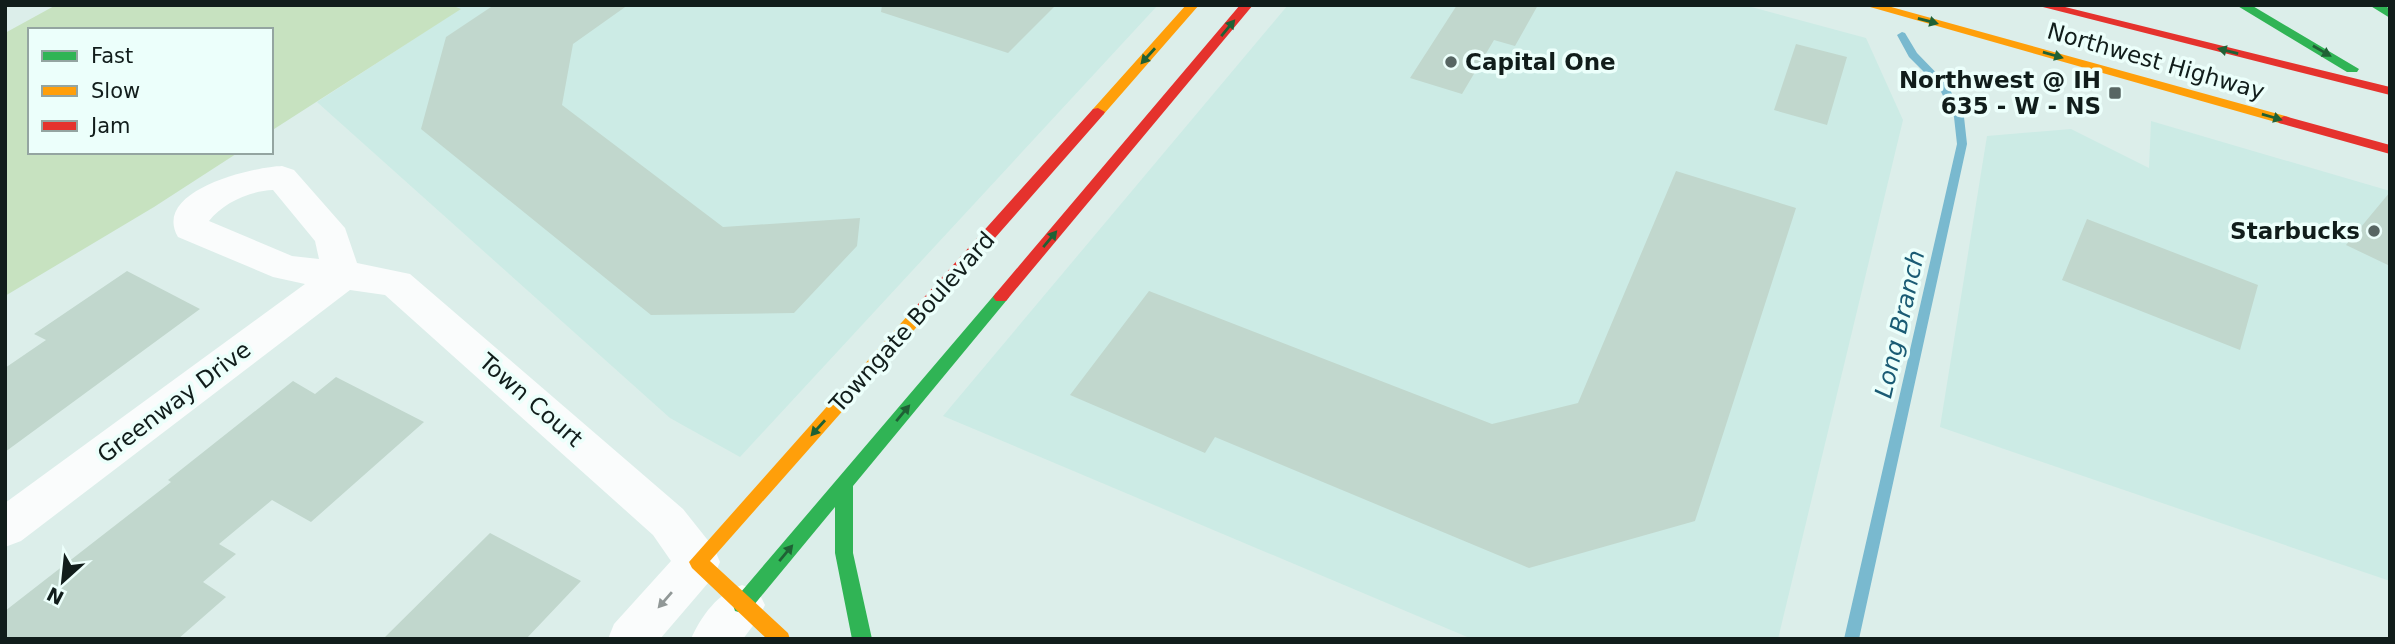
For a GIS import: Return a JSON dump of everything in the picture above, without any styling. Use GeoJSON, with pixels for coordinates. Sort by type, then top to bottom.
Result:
{"type":"FeatureCollection","features":[{"type":"Feature","properties":{"kind":"main road","name":"Towngate Boulevard"},"geometry":{"type":"LineString","coordinates":[[698,562],[1081,140],[1193,5]]}},
{"type":"Feature","properties":{"kind":"main road"},"geometry":{"type":"LineString","coordinates":[[728,622],[1116,152],[1247,5]]}},
{"type":"Feature","properties":{"kind":"main road","name":"Northwest Highway"},"geometry":{"type":"LineString","coordinates":[[1869,5],[2390,150]]}},
{"type":"Feature","properties":{"kind":"main road","name":"Northwest Highway"},"geometry":{"type":"LineString","coordinates":[[2041,5],[2075,9],[2390,91]]}},
{"type":"Feature","properties":{"kind":"main road"},"geometry":{"type":"LineString","coordinates":[[2242,5],[2390,91]]}},
{"type":"Feature","properties":{"kind":"main road"},"geometry":{"type":"LineString","coordinates":[[2375,5],[2390,13]]}},
{"type":"Feature","properties":{"kind":"main road"},"geometry":{"type":"LineString","coordinates":[[844,484],[844,553],[862,639]]}},
{"type":"Feature","properties":{"kind":"main road"},"geometry":{"type":"LineString","coordinates":[[698,562],[728,622],[781,639]]}},
{"type":"Feature","properties":{"kind":"street","name":"Town Court"},"geometry":{"type":"LineString","coordinates":[[342,276],[368,277],[397,284],[668,522],[698,562]]}},
{"type":"Feature","properties":{"kind":"street","name":"Greenway Drive"},"geometry":{"type":"LineString","coordinates":[[5,528],[342,276]]}},
{"type":"Feature","properties":{"kind":"street","name":"Towngate Boulevard"},"geometry":{"type":"LineString","coordinates":[[631,639],[698,562]]}},
{"type":"Feature","properties":{"kind":"shaded area"},"geometry":{"type":"Polygon","coordinates":[[[451,5],[1158,5],[740,457],[670,418],[317,102],[460,9],[451,5]]]}},
{"type":"Feature","properties":{"kind":"shaded area"},"geometry":{"type":"Polygon","coordinates":[[[1288,5],[1744,5],[1866,38],[1903,120],[1778,639],[1472,639],[943,416],[1288,5]]]}},
{"type":"Feature","properties":{"kind":"shaded area"},"geometry":{"type":"Polygon","coordinates":[[[2151,121],[2390,191],[2390,581],[1940,427],[1987,136],[2071,129],[2149,168],[2151,121]]]}},
{"type":"Feature","properties":{"kind":"green space"},"geometry":{"type":"Polygon","coordinates":[[[56,5],[451,5],[461,9],[273,130],[273,28],[28,28],[28,154],[236,154],[154,207],[5,296],[5,33],[56,5]]]}},
{"type":"Feature","properties":{"kind":"building"},"geometry":{"type":"Polygon","coordinates":[[[494,5],[628,5],[573,44],[562,105],[723,227],[860,218],[857,246],[794,313],[651,315],[421,129],[446,37],[494,5]]]}},
{"type":"Feature","properties":{"kind":"building"},"geometry":{"type":"Polygon","coordinates":[[[882,5],[1056,5],[1008,53],[881,12],[882,5]]]}},
{"type":"Feature","properties":{"kind":"building","name":"Capital One"},"geometry":{"type":"Polygon","coordinates":[[[1457,5],[1538,5],[1515,46],[1494,40],[1462,94],[1410,78],[1457,5]]]}},
{"type":"Feature","properties":{"kind":"building"},"geometry":{"type":"Polygon","coordinates":[[[1796,44],[1847,57],[1827,125],[1774,110],[1796,44]]]}},
{"type":"Feature","properties":{"kind":"building"},"geometry":{"type":"Polygon","coordinates":[[[1676,171],[1796,208],[1695,521],[1529,568],[1215,437],[1205,453],[1070,395],[1149,291],[1492,424],[1578,403],[1676,171]]]}},
{"type":"Feature","properties":{"kind":"building","name":"Starbucks"},"geometry":{"type":"Polygon","coordinates":[[[2390,192],[2390,266],[2346,245],[2390,192]]]}},
{"type":"Feature","properties":{"kind":"building"},"geometry":{"type":"Polygon","coordinates":[[[2087,219],[2258,285],[2240,350],[2062,280],[2087,219]]]}},
{"type":"Feature","properties":{"kind":"building"},"geometry":{"type":"Polygon","coordinates":[[[127,271],[200,309],[5,452],[5,368],[46,340],[34,334],[127,271]]]}},
{"type":"Feature","properties":{"kind":"building"},"geometry":{"type":"Polygon","coordinates":[[[336,377],[424,422],[311,522],[272,500],[219,544],[236,554],[203,582],[226,597],[178,639],[5,639],[5,611],[171,482],[168,480],[293,381],[315,394],[336,377]]]}},
{"type":"Feature","properties":{"kind":"building"},"geometry":{"type":"Polygon","coordinates":[[[490,533],[581,581],[526,639],[383,639],[490,533]]]}},
{"type":"Feature","properties":{"kind":"waterway","name":"Long Branch"},"geometry":{"type":"LineString","coordinates":[[1851,639],[1962,144],[1959,117],[1942,84],[1913,55],[1902,35]]}},
{"type":"Feature","properties":{"kind":"traffic: fast"},"geometry":{"type":"LineString","coordinates":[[2242,5],[2352,69]]}},
{"type":"Feature","properties":{"kind":"traffic: fast"},"geometry":{"type":"LineString","coordinates":[[2375,5],[2390,14]]}},
{"type":"Feature","properties":{"kind":"traffic: fast"},"geometry":{"type":"LineString","coordinates":[[742,605],[1001,297]]}},
{"type":"Feature","properties":{"kind":"traffic: fast"},"geometry":{"type":"LineString","coordinates":[[844,484],[844,553],[862,639]]}},
{"type":"Feature","properties":{"kind":"traffic: slow"},"geometry":{"type":"LineString","coordinates":[[1098,112],[1193,5]]}},
{"type":"Feature","properties":{"kind":"traffic: slow"},"geometry":{"type":"LineString","coordinates":[[1869,5],[2284,120]]}},
{"type":"Feature","properties":{"kind":"traffic: slow"},"geometry":{"type":"LineString","coordinates":[[781,639],[698,562],[916,317]]}},
{"type":"Feature","properties":{"kind":"traffic: jam"},"geometry":{"type":"LineString","coordinates":[[1001,297],[1247,5]]}},
{"type":"Feature","properties":{"kind":"traffic: jam"},"geometry":{"type":"LineString","coordinates":[[2041,5],[2390,91]]}},
{"type":"Feature","properties":{"kind":"traffic: jam"},"geometry":{"type":"LineString","coordinates":[[916,317],[1098,112]]}},
{"type":"Feature","properties":{"kind":"traffic: jam"},"geometry":{"type":"LineString","coordinates":[[2284,120],[2390,150]]}},
{"type":"Feature","properties":{"kind":"place","name":"Capital One"},"geometry":{"type":"Point","coordinates":[1451,62]}},
{"type":"Feature","properties":{"kind":"place","name":"Northwest @ IH 635 - W - NS"},"geometry":{"type":"Point","coordinates":[2115,93]}},
{"type":"Feature","properties":{"kind":"place","name":"Starbucks"},"geometry":{"type":"Point","coordinates":[2374,231]}}]}
